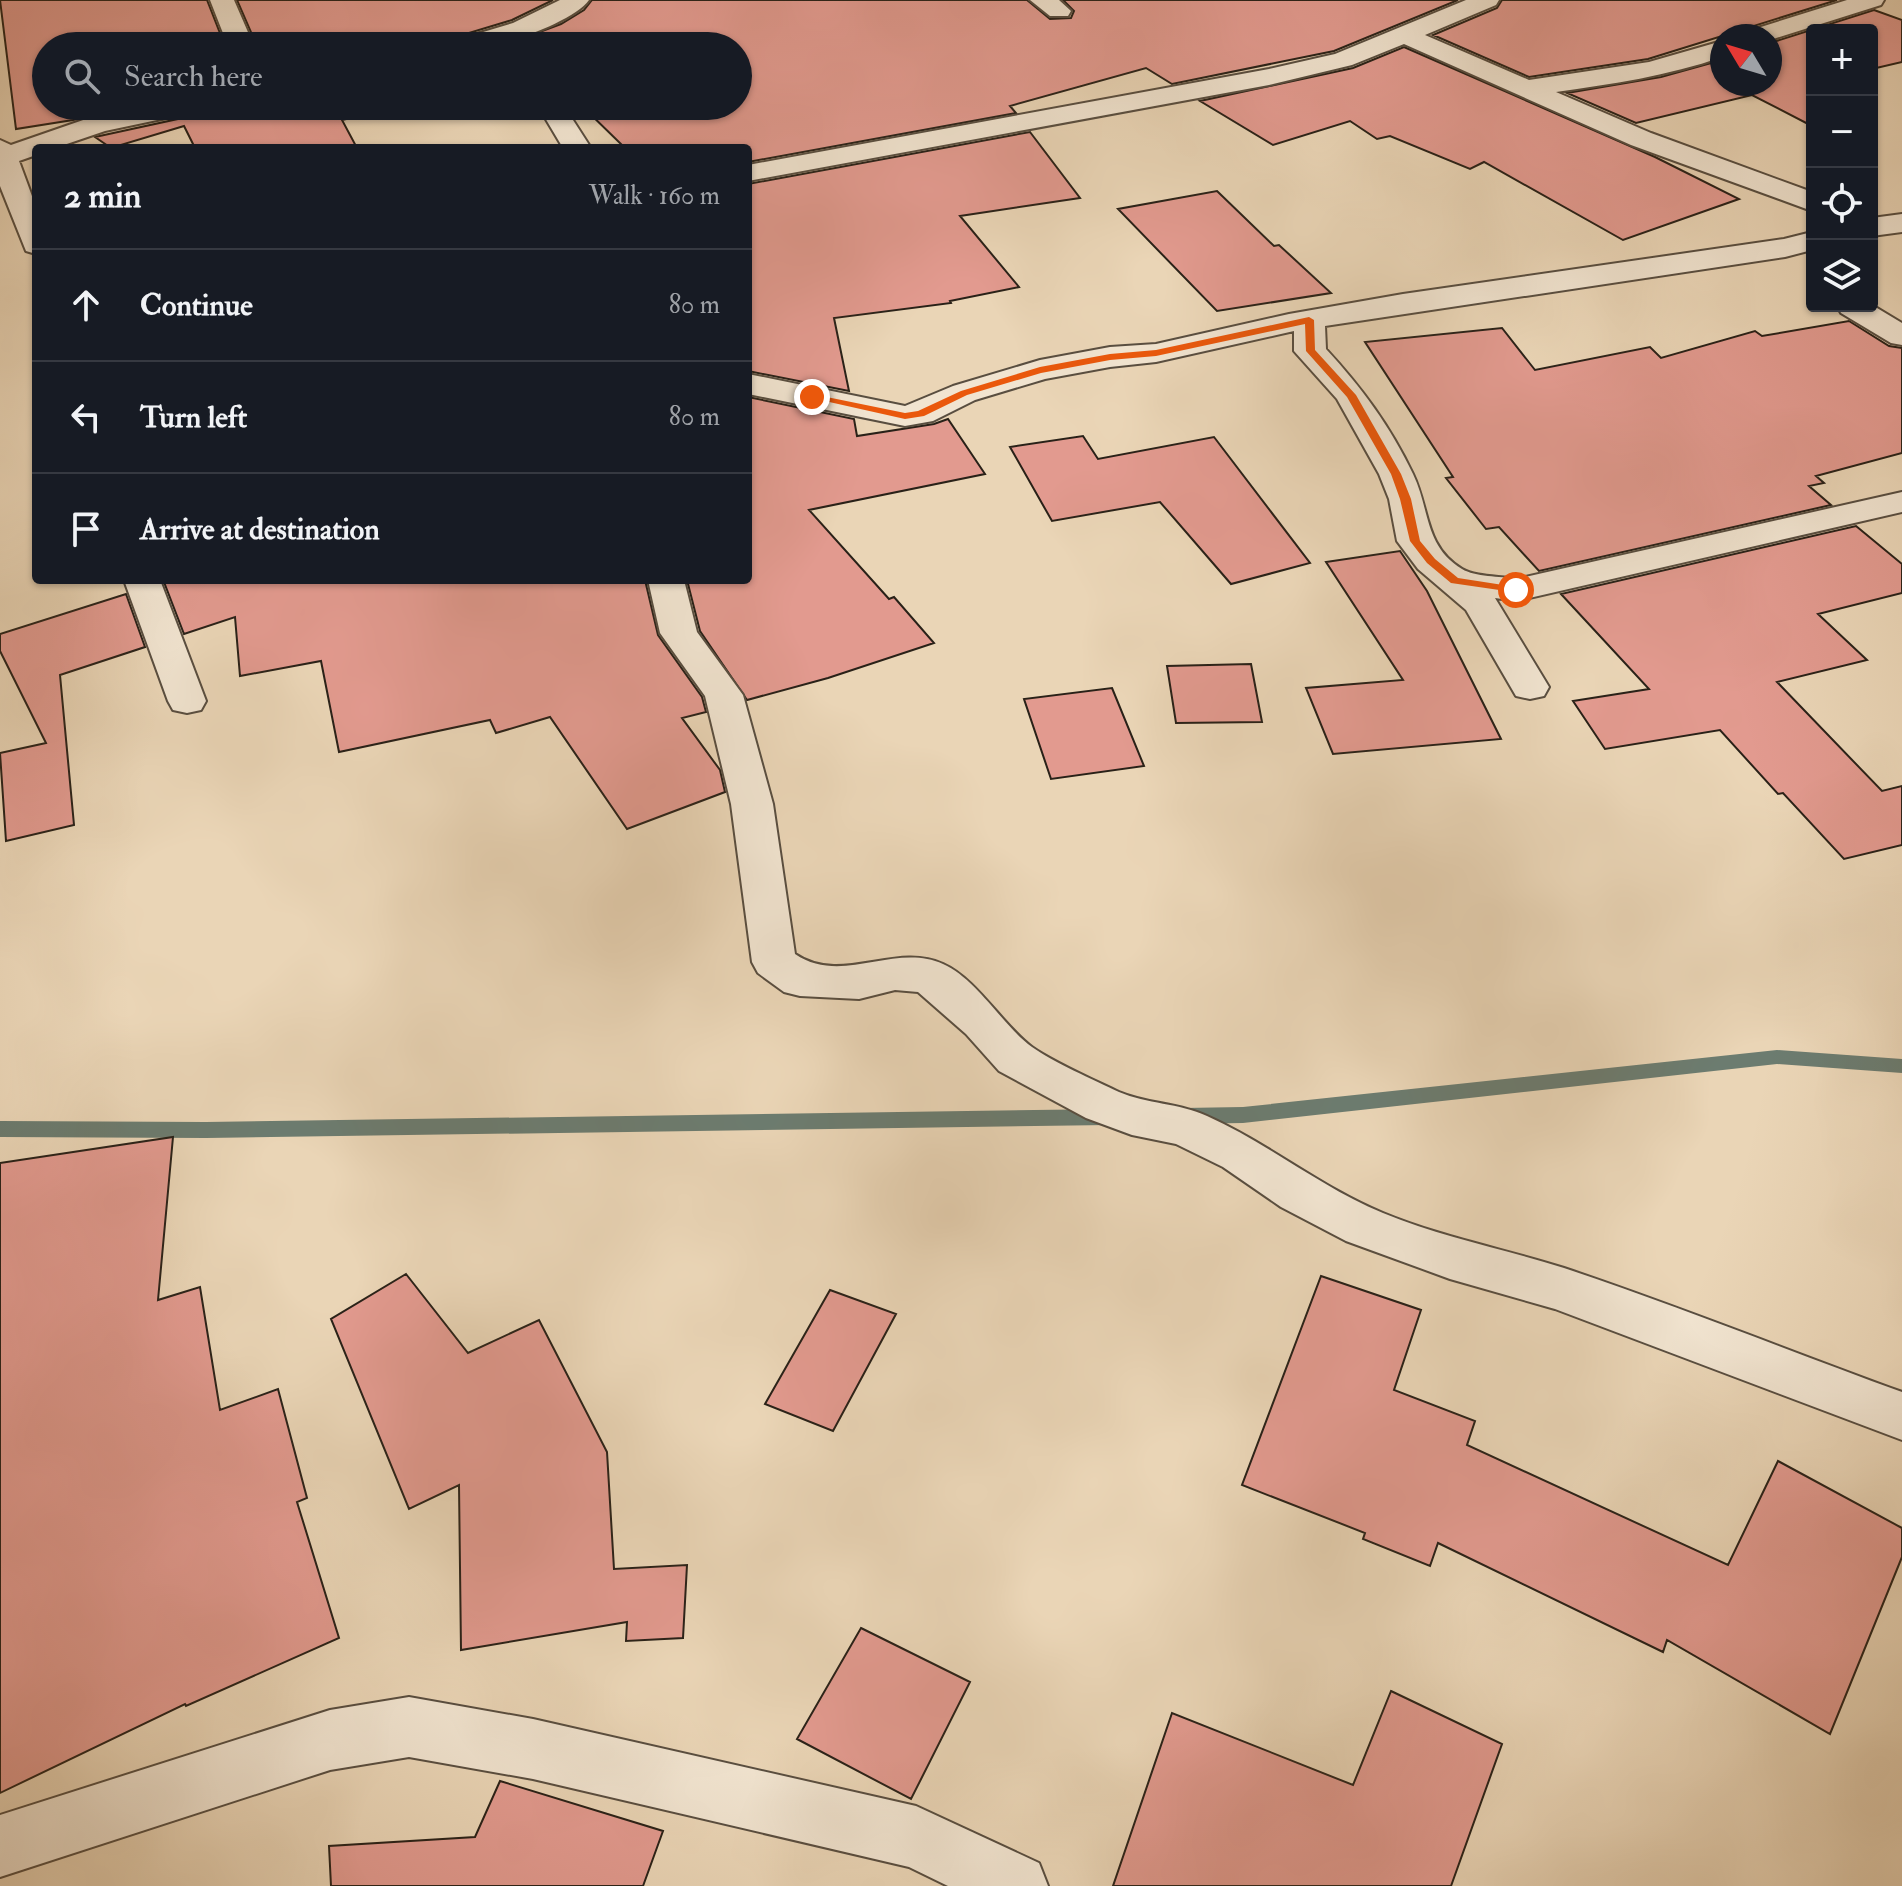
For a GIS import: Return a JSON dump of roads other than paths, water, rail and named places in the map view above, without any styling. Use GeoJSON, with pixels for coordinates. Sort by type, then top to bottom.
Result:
{"type":"FeatureCollection","features":[{"type":"Feature","properties":{"kind":"street"},"geometry":{"type":"LineString","coordinates":[[222,0],[235,32]]}},
{"type":"Feature","properties":{"kind":"street"},"geometry":{"type":"LineString","coordinates":[[522,32],[577,0]]}},
{"type":"Feature","properties":{"kind":"street"},"geometry":{"type":"LineString","coordinates":[[752,172],[1269,77],[1343,60],[1487,0]]}},
{"type":"Feature","properties":{"kind":"street"},"geometry":{"type":"LineString","coordinates":[[1782,28],[1872,0]]}},
{"type":"Feature","properties":{"kind":"street"},"geometry":{"type":"LineString","coordinates":[[1405,35],[1641,139],[1806,200]]}},
{"type":"Feature","properties":{"kind":"street"},"geometry":{"type":"LineString","coordinates":[[1523,89],[1630,72],[1710,53]]}},
{"type":"Feature","properties":{"kind":"street"},"geometry":{"type":"LineString","coordinates":[[33,144],[118,120]]}},
{"type":"Feature","properties":{"kind":"street"},"geometry":{"type":"LineString","coordinates":[[560,120],[575,144]]}},
{"type":"Feature","properties":{"kind":"street"},"geometry":{"type":"LineString","coordinates":[[32,144],[1,154],[32,235]]}},
{"type":"Feature","properties":{"kind":"street"},"geometry":{"type":"LineString","coordinates":[[752,385],[905,416],[921,414],[964,393],[1040,370],[1110,357],[1156,353],[1309,320],[1553,279],[1805,251]]}},
{"type":"Feature","properties":{"kind":"street"},"geometry":{"type":"LineString","coordinates":[[1862,312],[1902,336]]}},
{"type":"Feature","properties":{"kind":"street"},"geometry":{"type":"LineString","coordinates":[[1309,320],[1310,351],[1351,395],[1396,474],[1406,499],[1415,541],[1431,561],[1481,604],[1530,687]]}},
{"type":"Feature","properties":{"kind":"street"},"geometry":{"type":"LineString","coordinates":[[1455,580],[1516,590],[1902,502]]}},
{"type":"Feature","properties":{"kind":"street"},"geometry":{"type":"LineString","coordinates":[[143,584],[187,701]]}},
{"type":"Feature","properties":{"kind":"street"},"geometry":{"type":"LineString","coordinates":[[667,584],[679,633],[724,695],[752,804],[774,962],[800,980],[859,983],[895,974],[929,976],[982,1022],[1015,1059],[1103,1105],[1132,1116],[1186,1127],[1227,1147],[1298,1193],[1364,1227],[1450,1258],[1561,1289],[1902,1416]]}},
{"type":"Feature","properties":{"kind":"street"},"geometry":{"type":"LineString","coordinates":[[0,1846],[316,1744],[409,1727],[533,1749],[916,1837],[1016,1886]]}},
{"type":"Feature","properties":{"kind":"waterway"},"geometry":{"type":"LineString","coordinates":[[1183,1116],[1243,1115],[1777,1057],[1902,1066]]}},
{"type":"Feature","properties":{"kind":"waterway"},"geometry":{"type":"LineString","coordinates":[[0,1129],[206,1130],[1109,1117]]}}]}
